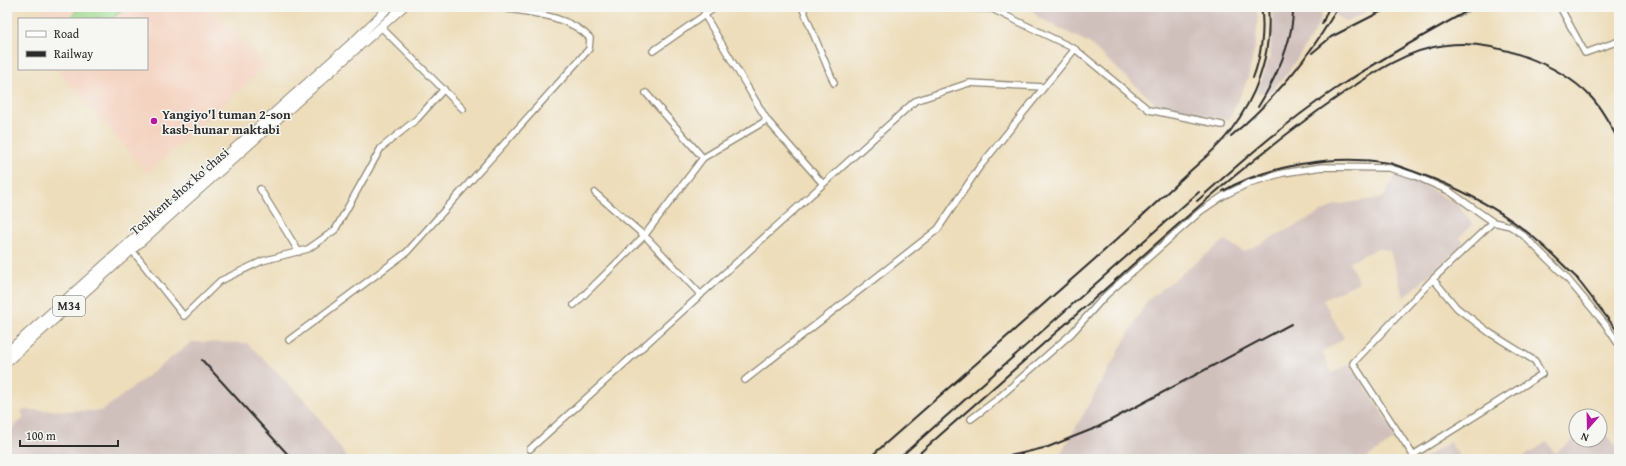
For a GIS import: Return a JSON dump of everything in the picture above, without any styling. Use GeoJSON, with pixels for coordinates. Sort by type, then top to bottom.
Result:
{"type":"FeatureCollection","features":[{"type":"Feature","properties":{"kind":"main road","name":"Toshkent shox ko'chasi"},"geometry":{"type":"LineString","coordinates":[[7,352],[354,41],[389,7]]}},
{"type":"Feature","properties":{"kind":"main road","name":"Toshkent shox ko'chasi"},"geometry":{"type":"LineString","coordinates":[[7,362],[131,249],[382,28],[403,7]]}},
{"type":"Feature","properties":{"kind":"street"},"geometry":{"type":"LineString","coordinates":[[289,340],[407,252],[589,49],[590,38],[581,28],[552,17],[496,7]]}},
{"type":"Feature","properties":{"kind":"street"},"geometry":{"type":"LineString","coordinates":[[653,51],[716,7]]}},
{"type":"Feature","properties":{"kind":"street"},"geometry":{"type":"LineString","coordinates":[[802,7],[834,83]]}},
{"type":"Feature","properties":{"kind":"street"},"geometry":{"type":"LineString","coordinates":[[943,7],[990,8],[1075,49],[1149,110],[1222,125]]}},
{"type":"Feature","properties":{"kind":"street"},"geometry":{"type":"LineString","coordinates":[[1560,7],[1585,53],[1619,41]]}},
{"type":"Feature","properties":{"kind":"street"},"geometry":{"type":"LineString","coordinates":[[704,14],[767,120],[823,184]]}},
{"type":"Feature","properties":{"kind":"street"},"geometry":{"type":"LineString","coordinates":[[382,28],[463,109]]}},
{"type":"Feature","properties":{"kind":"street"},"geometry":{"type":"LineString","coordinates":[[745,380],[938,229],[978,169],[1075,49]]}},
{"type":"Feature","properties":{"kind":"street"},"geometry":{"type":"LineString","coordinates":[[530,449],[915,102],[969,83],[1044,87]]}},
{"type":"Feature","properties":{"kind":"street"},"geometry":{"type":"LineString","coordinates":[[131,249],[184,316],[220,281],[262,261],[308,250],[335,230],[381,148],[417,119],[444,89]]}},
{"type":"Feature","properties":{"kind":"street"},"geometry":{"type":"LineString","coordinates":[[646,93],[703,158]]}},
{"type":"Feature","properties":{"kind":"street"},"geometry":{"type":"LineString","coordinates":[[574,305],[644,236],[703,158],[767,120]]}},
{"type":"Feature","properties":{"kind":"street"},"geometry":{"type":"LineString","coordinates":[[971,419],[1071,334],[1106,295],[1201,211],[1223,196],[1249,183],[1283,174],[1322,167],[1389,168],[1413,175],[1449,191],[1493,222],[1510,226],[1523,235],[1565,276],[1605,324],[1619,345]]}},
{"type":"Feature","properties":{"kind":"street"},"geometry":{"type":"LineString","coordinates":[[260,189],[299,252]]}},
{"type":"Feature","properties":{"kind":"street"},"geometry":{"type":"LineString","coordinates":[[595,193],[644,236],[701,295]]}},
{"type":"Feature","properties":{"kind":"street"},"geometry":{"type":"LineString","coordinates":[[1433,279],[1457,308],[1490,333],[1534,361],[1542,374],[1413,457],[1353,363],[1433,279],[1493,222]]}},
{"type":"Feature","properties":{"kind":"shaded area","name":"Yangiyo'l tuman 2-son kasb-hunar maktabi"},"geometry":{"type":"Polygon","coordinates":[[[48,7],[212,7],[266,66],[148,173],[58,70],[148,70],[148,18],[34,18],[48,7]]]}},
{"type":"Feature","properties":{"kind":"shaded area"},"geometry":{"type":"Polygon","coordinates":[[[1029,7],[1256,7],[1258,17],[1256,41],[1248,78],[1229,120],[1157,105],[1089,43],[1039,18],[1029,7]]]}},
{"type":"Feature","properties":{"kind":"shaded area"},"geometry":{"type":"Polygon","coordinates":[[[1271,7],[1375,7],[1347,22],[1324,9],[1315,32],[1288,72],[1271,92],[1257,93],[1270,56],[1273,24],[1271,7]]]}},
{"type":"Feature","properties":{"kind":"shaded area"},"geometry":{"type":"Polygon","coordinates":[[[1395,175],[1415,180],[1458,205],[1473,225],[1459,237],[1464,243],[1404,298],[1390,251],[1378,248],[1349,262],[1359,282],[1323,300],[1344,338],[1322,352],[1332,373],[1350,364],[1398,437],[1365,459],[1058,459],[1147,301],[1225,240],[1244,252],[1335,205],[1384,197],[1395,175]]]}},
{"type":"Feature","properties":{"kind":"shaded area"},"geometry":{"type":"Polygon","coordinates":[[[192,342],[247,343],[308,403],[348,459],[7,459],[7,433],[24,418],[21,410],[102,411],[192,342]]]}},
{"type":"Feature","properties":{"kind":"shaded area"},"geometry":{"type":"Polygon","coordinates":[[[1608,437],[1619,449],[1619,459],[1520,459],[1547,442],[1555,453],[1568,444],[1568,448],[1608,448],[1608,437]]]}},
{"type":"Feature","properties":{"kind":"shaded area"},"geometry":{"type":"Polygon","coordinates":[[[1450,442],[1461,459],[1423,459],[1450,442]]]}},
{"type":"Feature","properties":{"kind":"green space"},"geometry":{"type":"Polygon","coordinates":[[[80,7],[126,7],[113,18],[69,18],[80,7]]]}},
{"type":"Feature","properties":{"kind":"railway"},"geometry":{"type":"LineString","coordinates":[[1253,78],[1262,43],[1263,24],[1261,7]]}},
{"type":"Feature","properties":{"kind":"railway"},"geometry":{"type":"LineString","coordinates":[[868,459],[1105,250],[1221,142],[1241,116],[1256,87],[1268,40],[1268,7]]}},
{"type":"Feature","properties":{"kind":"railway"},"geometry":{"type":"LineString","coordinates":[[1258,107],[1277,72],[1287,46],[1293,7]]}},
{"type":"Feature","properties":{"kind":"railway"},"geometry":{"type":"LineString","coordinates":[[1322,24],[1329,7]]}},
{"type":"Feature","properties":{"kind":"railway"},"geometry":{"type":"LineString","coordinates":[[1231,136],[1262,108],[1290,76],[1316,43],[1338,7]]}},
{"type":"Feature","properties":{"kind":"railway"},"geometry":{"type":"LineString","coordinates":[[1312,53],[1331,37],[1390,7]]}},
{"type":"Feature","properties":{"kind":"railway"},"geometry":{"type":"LineString","coordinates":[[1197,201],[1264,143],[1334,90],[1386,57],[1475,7]]}},
{"type":"Feature","properties":{"kind":"railway"},"geometry":{"type":"LineString","coordinates":[[913,459],[1228,181],[1284,136],[1342,94],[1391,63],[1418,51],[1432,47],[1464,44],[1503,50],[1523,56],[1543,64],[1577,84],[1590,96],[1602,111],[1619,141]]}},
{"type":"Feature","properties":{"kind":"railway"},"geometry":{"type":"LineString","coordinates":[[1223,191],[1261,174],[1301,164],[1345,160],[1367,160],[1389,163],[1445,183],[1501,213],[1534,237],[1578,279]]}},
{"type":"Feature","properties":{"kind":"railway"},"geometry":{"type":"LineString","coordinates":[[898,459],[1199,192]]}},
{"type":"Feature","properties":{"kind":"railway"},"geometry":{"type":"LineString","coordinates":[[1575,276],[1619,333]]}},
{"type":"Feature","properties":{"kind":"railway"},"geometry":{"type":"LineString","coordinates":[[997,459],[1048,447],[1098,427],[1291,324]]}},
{"type":"Feature","properties":{"kind":"railway"},"geometry":{"type":"LineString","coordinates":[[202,360],[292,459]]}},
{"type":"Feature","properties":{"kind":"place","name":"Yangiyo'l tuman 2-son kasb-hunar maktabi"},"geometry":{"type":"Point","coordinates":[154,121]}}]}
